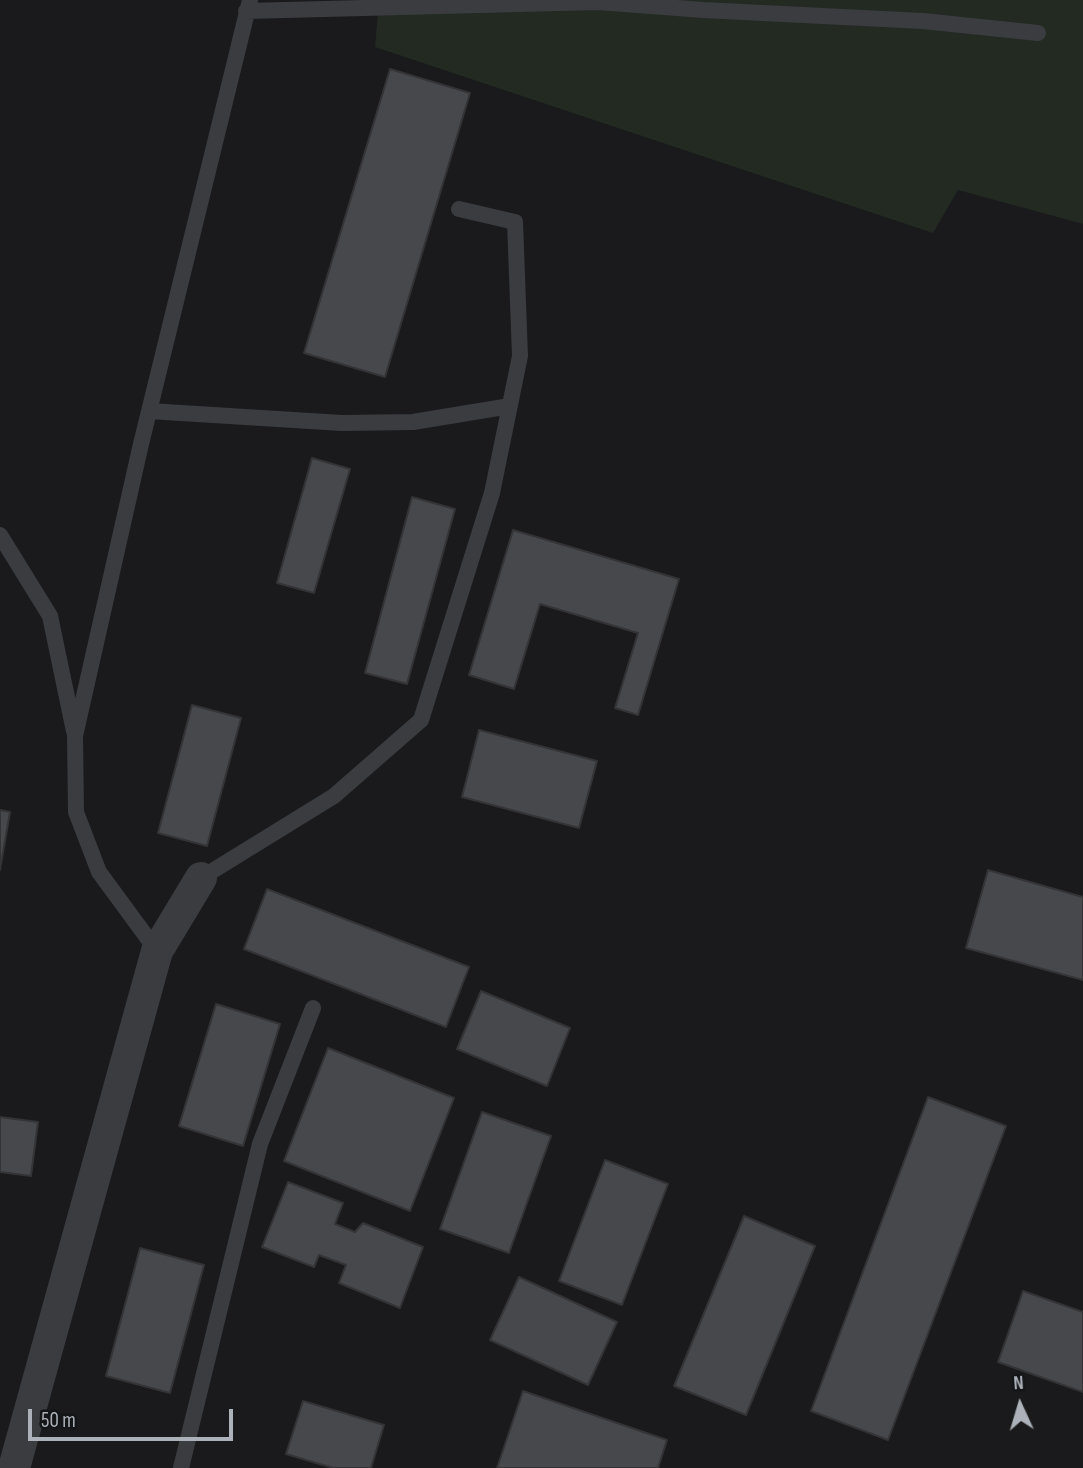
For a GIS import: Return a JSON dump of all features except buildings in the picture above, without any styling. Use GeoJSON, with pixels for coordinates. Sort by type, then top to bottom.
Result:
{"type":"FeatureCollection","features":[{"type":"Feature","properties":{"kind":"street"},"geometry":{"type":"LineString","coordinates":[[14,1468],[157,951],[201,878]]}},
{"type":"Feature","properties":{"kind":"lane"},"geometry":{"type":"LineString","coordinates":[[75,736],[149,411],[248,5],[598,2],[922,21],[1038,33]]}},
{"type":"Feature","properties":{"kind":"lane"},"geometry":{"type":"LineString","coordinates":[[201,878],[334,796],[421,720],[492,493],[520,356],[516,222],[459,209]]}},
{"type":"Feature","properties":{"kind":"lane"},"geometry":{"type":"LineString","coordinates":[[149,411],[342,423],[389,423],[412,422],[510,406]]}},
{"type":"Feature","properties":{"kind":"lane"},"geometry":{"type":"LineString","coordinates":[[0,535],[50,616],[75,736],[76,812],[99,873],[157,951]]}},
{"type":"Feature","properties":{"kind":"lane"},"geometry":{"type":"LineString","coordinates":[[181,1468],[260,1144],[313,1007]]}},
{"type":"Feature","properties":{"kind":"shaded area"},"geometry":{"type":"Polygon","coordinates":[[[379,0],[1083,0],[1083,224],[958,190],[933,233],[375,47],[379,0]]]}}]}
